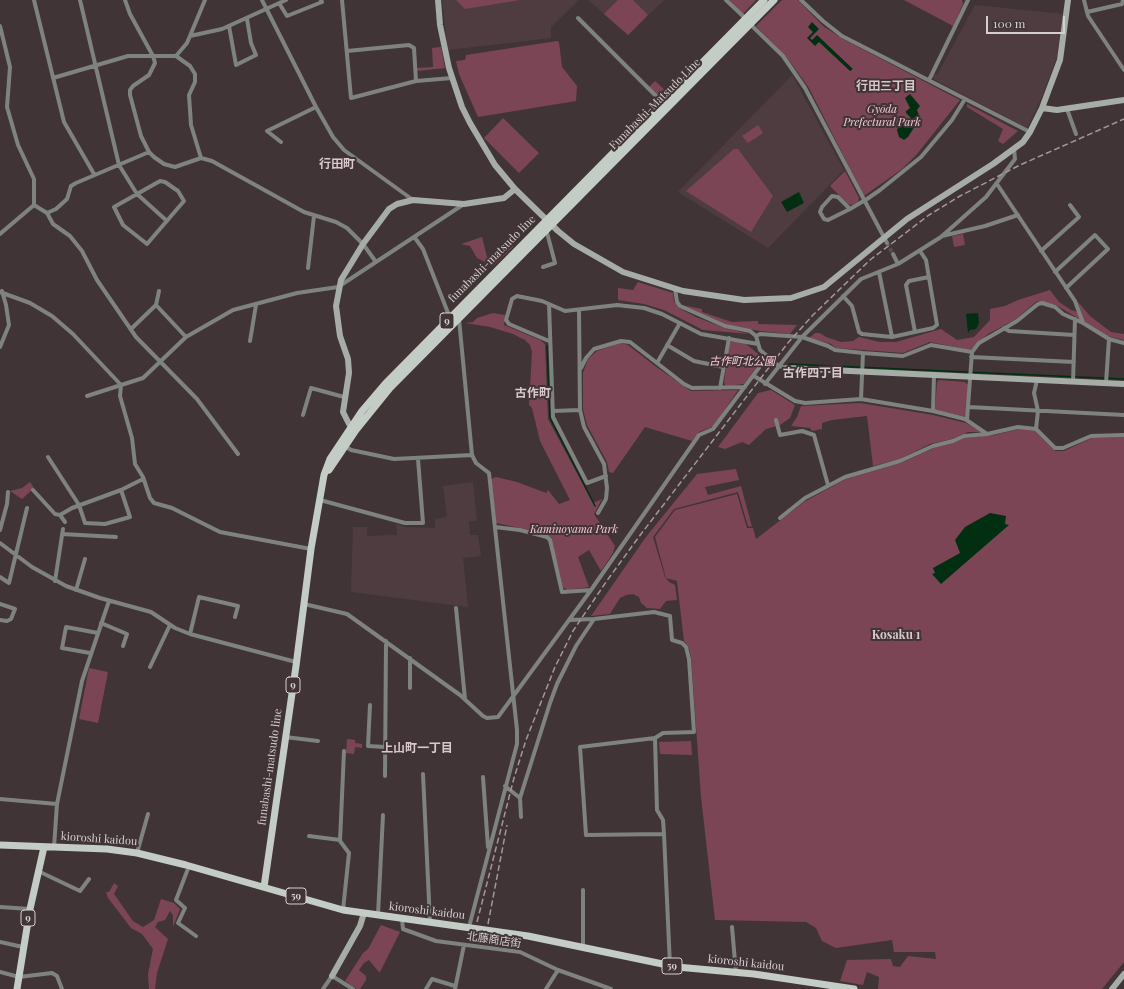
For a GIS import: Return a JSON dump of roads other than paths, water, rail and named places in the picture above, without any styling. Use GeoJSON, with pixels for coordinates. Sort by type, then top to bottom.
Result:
{"type":"FeatureCollection","features":[{"type":"Feature","properties":{"kind":"main road","name":"Funabashi-Matsudo Line"},"geometry":{"type":"LineString","coordinates":[[548,224],[748,21],[764,0]]}},
{"type":"Feature","properties":{"kind":"main road","name":"Funabashi-Matsudo Line"},"geometry":{"type":"LineString","coordinates":[[548,224],[663,103],[748,21],[774,0]]}},
{"type":"Feature","properties":{"kind":"main road","name":"funabashi-matsudo line"},"geometry":{"type":"LineString","coordinates":[[264,887],[311,549],[319,500],[330,459],[354,428],[384,384],[548,224]]}},
{"type":"Feature","properties":{"kind":"main road","name":"funabashi-matsudo line"},"geometry":{"type":"LineString","coordinates":[[323,483],[354,428],[390,388],[548,224]]}},
{"type":"Feature","properties":{"kind":"main road","name":"kioroshi kaidou"},"geometry":{"type":"LineString","coordinates":[[0,845],[107,849],[137,853],[189,866],[343,910],[364,914],[528,936],[670,966],[736,973],[854,989]]}},
{"type":"Feature","properties":{"kind":"main road","name":"9"},"geometry":{"type":"LineString","coordinates":[[17,989],[30,909],[44,847]]}},
{"type":"Feature","properties":{"kind":"street"},"geometry":{"type":"LineString","coordinates":[[34,0],[64,122],[94,174]]}},
{"type":"Feature","properties":{"kind":"street"},"geometry":{"type":"LineString","coordinates":[[80,0],[119,164],[137,194],[167,221]]}},
{"type":"Feature","properties":{"kind":"street"},"geometry":{"type":"LineString","coordinates":[[125,0],[130,14],[153,56],[155,63],[152,72],[130,90],[133,110],[149,152],[169,167],[182,166],[201,158],[212,161],[314,216],[336,222],[347,228],[363,244],[376,262]]}},
{"type":"Feature","properties":{"kind":"street"},"geometry":{"type":"LineString","coordinates":[[176,56],[187,44],[197,15],[205,0]]}},
{"type":"Feature","properties":{"kind":"street"},"geometry":{"type":"LineString","coordinates":[[262,0],[316,107],[333,137],[344,150],[413,200]]}},
{"type":"Feature","properties":{"kind":"street"},"geometry":{"type":"LineString","coordinates":[[190,36],[229,26],[286,0]]}},
{"type":"Feature","properties":{"kind":"street"},"geometry":{"type":"LineString","coordinates":[[279,3],[287,16],[322,2],[321,0]]}},
{"type":"Feature","properties":{"kind":"street"},"geometry":{"type":"LineString","coordinates":[[342,0],[351,98],[416,81],[452,78]]}},
{"type":"Feature","properties":{"kind":"street"},"geometry":{"type":"LineString","coordinates":[[438,0],[440,25],[452,78],[470,123],[500,173],[548,224],[574,244],[600,260],[634,276],[675,289],[734,299],[790,298],[806,294],[830,283],[919,211],[977,175],[1014,149],[1030,132],[1042,108],[1060,60],[1068,0]]}},
{"type":"Feature","properties":{"kind":"street"},"geometry":{"type":"LineString","coordinates":[[726,0],[783,56],[805,88],[885,240]]}},
{"type":"Feature","properties":{"kind":"street"},"geometry":{"type":"LineString","coordinates":[[801,0],[823,21],[842,36],[1030,132]]}},
{"type":"Feature","properties":{"kind":"street"},"geometry":{"type":"LineString","coordinates":[[929,80],[968,0]]}},
{"type":"Feature","properties":{"kind":"street"},"geometry":{"type":"LineString","coordinates":[[1084,0],[1087,12],[1124,70]]}},
{"type":"Feature","properties":{"kind":"street"},"geometry":{"type":"LineString","coordinates":[[1087,12],[1122,4],[1123,0]]}},
{"type":"Feature","properties":{"kind":"street"},"geometry":{"type":"LineString","coordinates":[[578,18],[663,103]]}},
{"type":"Feature","properties":{"kind":"street"},"geometry":{"type":"LineString","coordinates":[[229,26],[236,65],[256,55],[251,43],[247,19]]}},
{"type":"Feature","properties":{"kind":"street"},"geometry":{"type":"LineString","coordinates":[[0,26],[10,67],[7,107],[18,145],[34,179],[34,205],[0,234]]}},
{"type":"Feature","properties":{"kind":"street"},"geometry":{"type":"LineString","coordinates":[[347,51],[409,45],[414,48],[416,81]]}},
{"type":"Feature","properties":{"kind":"street"},"geometry":{"type":"LineString","coordinates":[[53,78],[128,56],[176,56],[190,66],[195,74],[195,82],[189,95],[191,125],[201,158]]}},
{"type":"Feature","properties":{"kind":"street"},"geometry":{"type":"LineString","coordinates":[[850,210],[838,196],[832,196],[820,212],[824,219],[828,220],[850,210],[865,201],[921,157],[952,120],[966,100]]}},
{"type":"Feature","properties":{"kind":"street"},"geometry":{"type":"LineString","coordinates":[[1042,108],[1057,110],[1124,100]]}},
{"type":"Feature","properties":{"kind":"street"},"geometry":{"type":"LineString","coordinates":[[281,142],[267,131],[282,126],[316,107]]}},
{"type":"Feature","properties":{"kind":"street"},"geometry":{"type":"LineString","coordinates":[[1067,109],[1076,134]]}},
{"type":"Feature","properties":{"kind":"street"},"geometry":{"type":"LineString","coordinates":[[765,384],[802,337],[861,279],[898,264],[920,251],[941,237],[986,197],[1015,159],[1014,149]]}},
{"type":"Feature","properties":{"kind":"street"},"geometry":{"type":"LineString","coordinates":[[47,214],[56,209],[67,199],[71,186],[94,174],[149,152]]}},
{"type":"Feature","properties":{"kind":"street"},"geometry":{"type":"LineString","coordinates":[[160,181],[165,182],[178,191],[184,201],[147,244],[122,225],[114,208],[137,194],[160,181]]}},
{"type":"Feature","properties":{"kind":"street"},"geometry":{"type":"LineString","coordinates":[[997,184],[1054,272],[1075,301],[1082,322]]}},
{"type":"Feature","properties":{"kind":"street"},"geometry":{"type":"LineString","coordinates":[[354,428],[343,412],[348,365],[337,320],[336,306],[338,287],[345,272],[363,244],[389,209],[397,204],[413,200],[464,204],[504,198],[515,190]]}},
{"type":"Feature","properties":{"kind":"street"},"geometry":{"type":"LineString","coordinates":[[87,396],[143,378],[186,337],[233,310],[297,293],[338,287],[415,238],[464,204]]}},
{"type":"Feature","properties":{"kind":"street"},"geometry":{"type":"LineString","coordinates":[[34,205],[47,214],[53,224],[70,236],[82,251],[97,280],[131,329],[159,362],[197,399],[238,454]]}},
{"type":"Feature","properties":{"kind":"street"},"geometry":{"type":"LineString","coordinates":[[1041,251],[1079,217],[1070,205]]}},
{"type":"Feature","properties":{"kind":"street"},"geometry":{"type":"LineString","coordinates":[[308,268],[314,216]]}},
{"type":"Feature","properties":{"kind":"street"},"geometry":{"type":"LineString","coordinates":[[941,237],[1018,216]]}},
{"type":"Feature","properties":{"kind":"street"},"geometry":{"type":"LineString","coordinates":[[544,267],[555,263],[548,224]]}},
{"type":"Feature","properties":{"kind":"street"},"geometry":{"type":"LineString","coordinates":[[1054,272],[1095,235],[1108,249],[1066,288]]}},
{"type":"Feature","properties":{"kind":"street"},"geometry":{"type":"LineString","coordinates":[[415,238],[422,249],[450,318]]}},
{"type":"Feature","properties":{"kind":"street"},"geometry":{"type":"LineString","coordinates":[[843,296],[852,306],[859,332],[862,334],[892,337],[933,328],[937,325],[929,277],[926,260],[920,251]]}},
{"type":"Feature","properties":{"kind":"street"},"geometry":{"type":"LineString","coordinates":[[893,254],[898,264]]}},
{"type":"Feature","properties":{"kind":"street"},"geometry":{"type":"LineString","coordinates":[[879,272],[892,337]]}},
{"type":"Feature","properties":{"kind":"street"},"geometry":{"type":"LineString","coordinates":[[915,332],[906,285],[909,281],[929,277]]}},
{"type":"Feature","properties":{"kind":"street"},"geometry":{"type":"LineString","coordinates":[[675,289],[677,302],[680,306],[697,315],[726,326],[750,331],[756,336],[760,350],[779,366],[787,368],[1124,384]]}},
{"type":"Feature","properties":{"kind":"street"},"geometry":{"type":"LineString","coordinates":[[131,329],[156,304],[159,291]]}},
{"type":"Feature","properties":{"kind":"street"},"geometry":{"type":"LineString","coordinates":[[0,347],[8,325],[6,305],[1,292]]}},
{"type":"Feature","properties":{"kind":"street"},"geometry":{"type":"LineString","coordinates":[[1,292],[30,303],[52,316],[74,334],[121,385],[120,396],[132,438],[134,464],[143,479],[148,494],[154,503],[172,508],[220,532],[311,549]]}},
{"type":"Feature","properties":{"kind":"street"},"geometry":{"type":"LineString","coordinates":[[549,341],[509,324],[506,320],[512,298],[517,296],[549,304],[565,311],[602,306],[631,306],[662,314],[701,334],[758,344]]}},
{"type":"Feature","properties":{"kind":"street"},"geometry":{"type":"LineString","coordinates":[[156,304],[186,337]]}},
{"type":"Feature","properties":{"kind":"street"},"geometry":{"type":"LineString","coordinates":[[549,304],[549,341],[553,417],[587,483],[606,476]]}},
{"type":"Feature","properties":{"kind":"street"},"geometry":{"type":"LineString","coordinates":[[967,420],[972,355],[979,344],[1038,304],[1055,308],[1063,314],[1082,322],[1109,339],[1124,343]]}},
{"type":"Feature","properties":{"kind":"street"},"geometry":{"type":"LineString","coordinates":[[250,341],[256,305]]}},
{"type":"Feature","properties":{"kind":"street"},"geometry":{"type":"LineString","coordinates":[[579,310],[580,410],[584,427],[604,464],[606,476],[606,499],[598,513]]}},
{"type":"Feature","properties":{"kind":"street"},"geometry":{"type":"LineString","coordinates":[[459,318],[472,455],[476,463],[489,472],[514,696],[517,744],[469,927]]}},
{"type":"Feature","properties":{"kind":"street"},"geometry":{"type":"LineString","coordinates":[[1073,382],[1075,319]]}},
{"type":"Feature","properties":{"kind":"street"},"geometry":{"type":"LineString","coordinates":[[657,363],[680,323]]}},
{"type":"Feature","properties":{"kind":"street"},"geometry":{"type":"LineString","coordinates":[[1004,328],[1009,330],[1074,335]]}},
{"type":"Feature","properties":{"kind":"street"},"geometry":{"type":"LineString","coordinates":[[756,336],[760,334],[802,337],[835,350],[863,353],[903,356],[931,345],[972,355],[1074,362]]}},
{"type":"Feature","properties":{"kind":"street"},"geometry":{"type":"LineString","coordinates":[[720,388],[729,338]]}},
{"type":"Feature","properties":{"kind":"street"},"geometry":{"type":"LineString","coordinates":[[1106,383],[1109,339]]}},
{"type":"Feature","properties":{"kind":"street"},"geometry":{"type":"LineString","coordinates":[[580,371],[586,358],[594,349],[621,341],[630,342],[692,388],[745,387]]}},
{"type":"Feature","properties":{"kind":"street"},"geometry":{"type":"LineString","coordinates":[[668,345],[694,361],[723,367]]}},
{"type":"Feature","properties":{"kind":"street"},"geometry":{"type":"LineString","coordinates":[[861,399],[863,353]]}},
{"type":"Feature","properties":{"kind":"street"},"geometry":{"type":"LineString","coordinates":[[304,604],[346,614],[410,658],[465,699],[487,718],[498,717],[570,620],[699,436],[713,429],[767,357]]}},
{"type":"Feature","properties":{"kind":"street"},"geometry":{"type":"LineString","coordinates":[[932,411],[934,375]]}},
{"type":"Feature","properties":{"kind":"street"},"geometry":{"type":"LineString","coordinates":[[754,376],[765,384],[798,402],[861,399],[932,411],[967,420],[987,434]]}},
{"type":"Feature","properties":{"kind":"street"},"geometry":{"type":"LineString","coordinates":[[1036,429],[1038,411],[1034,393],[1037,380]]}},
{"type":"Feature","properties":{"kind":"street"},"geometry":{"type":"LineString","coordinates":[[304,415],[311,388],[344,397]]}},
{"type":"Feature","properties":{"kind":"street"},"geometry":{"type":"LineString","coordinates":[[968,407],[1124,415]]}},
{"type":"Feature","properties":{"kind":"street"},"geometry":{"type":"LineString","coordinates":[[553,411],[580,410]]}},
{"type":"Feature","properties":{"kind":"street"},"geometry":{"type":"LineString","coordinates":[[776,420],[780,435],[802,431],[814,434],[828,486]]}},
{"type":"Feature","properties":{"kind":"street"},"geometry":{"type":"LineString","coordinates":[[780,518],[805,498],[845,477],[900,461],[933,446],[972,434],[987,434],[1018,427],[1036,429],[1055,448],[1063,448],[1091,436],[1124,435]]}},
{"type":"Feature","properties":{"kind":"street"},"geometry":{"type":"LineString","coordinates":[[345,446],[351,450],[394,459],[418,459],[472,455]]}},
{"type":"Feature","properties":{"kind":"street"},"geometry":{"type":"LineString","coordinates":[[48,457],[79,505],[85,523],[105,524],[122,521],[130,517],[121,490]]}},
{"type":"Feature","properties":{"kind":"street"},"geometry":{"type":"LineString","coordinates":[[319,500],[405,523],[423,524],[418,459]]}},
{"type":"Feature","properties":{"kind":"street"},"geometry":{"type":"LineString","coordinates":[[60,515],[79,505],[121,490],[143,479]]}},
{"type":"Feature","properties":{"kind":"street"},"geometry":{"type":"LineString","coordinates":[[33,490],[55,514],[60,515],[65,522]]}},
{"type":"Feature","properties":{"kind":"street"},"geometry":{"type":"LineString","coordinates":[[0,530],[7,504],[8,492]]}},
{"type":"Feature","properties":{"kind":"street"},"geometry":{"type":"LineString","coordinates":[[0,577],[9,583],[27,508]]}},
{"type":"Feature","properties":{"kind":"street"},"geometry":{"type":"LineString","coordinates":[[495,527],[520,530],[547,537],[550,540],[562,592],[591,590]]}},
{"type":"Feature","properties":{"kind":"street"},"geometry":{"type":"LineString","coordinates":[[56,581],[63,528]]}},
{"type":"Feature","properties":{"kind":"street"},"geometry":{"type":"LineString","coordinates":[[62,534],[116,537]]}},
{"type":"Feature","properties":{"kind":"street"},"geometry":{"type":"LineString","coordinates":[[0,543],[15,555],[56,581],[76,590],[109,601],[151,612],[170,625],[190,634],[296,662]]}},
{"type":"Feature","properties":{"kind":"street"},"geometry":{"type":"LineString","coordinates":[[76,590],[85,559]]}},
{"type":"Feature","properties":{"kind":"street"},"geometry":{"type":"LineString","coordinates":[[190,634],[199,597],[238,606],[235,617]]}},
{"type":"Feature","properties":{"kind":"street"},"geometry":{"type":"LineString","coordinates":[[54,847],[57,804],[82,681],[90,653],[109,601]]}},
{"type":"Feature","properties":{"kind":"street"},"geometry":{"type":"LineString","coordinates":[[0,604],[15,609],[11,619],[7,621],[0,620]]}},
{"type":"Feature","properties":{"kind":"street"},"geometry":{"type":"LineString","coordinates":[[456,608],[465,699]]}},
{"type":"Feature","properties":{"kind":"street"},"geometry":{"type":"LineString","coordinates":[[570,620],[654,612],[670,616],[672,640],[682,643],[686,647],[689,659],[694,732],[663,733],[655,738],[580,747],[586,835],[664,834]]}},
{"type":"Feature","properties":{"kind":"street"},"geometry":{"type":"LineString","coordinates":[[521,817],[519,797],[557,684],[576,646],[592,619]]}},
{"type":"Feature","properties":{"kind":"street"},"geometry":{"type":"LineString","coordinates":[[102,623],[127,634],[123,646]]}},
{"type":"Feature","properties":{"kind":"street"},"geometry":{"type":"LineString","coordinates":[[150,667],[170,625]]}},
{"type":"Feature","properties":{"kind":"street"},"geometry":{"type":"LineString","coordinates":[[90,653],[62,648],[66,627],[98,633]]}},
{"type":"Feature","properties":{"kind":"street"},"geometry":{"type":"LineString","coordinates":[[384,776],[386,641]]}},
{"type":"Feature","properties":{"kind":"street"},"geometry":{"type":"LineString","coordinates":[[410,658],[410,688]]}},
{"type":"Feature","properties":{"kind":"street"},"geometry":{"type":"LineString","coordinates":[[370,704],[368,746],[385,748]]}},
{"type":"Feature","properties":{"kind":"street"},"geometry":{"type":"LineString","coordinates":[[285,737],[318,741]]}},
{"type":"Feature","properties":{"kind":"street"},"geometry":{"type":"LineString","coordinates":[[655,738],[657,810],[663,820],[670,966]]}},
{"type":"Feature","properties":{"kind":"street"},"geometry":{"type":"LineString","coordinates":[[343,910],[349,853],[340,840],[344,751]]}},
{"type":"Feature","properties":{"kind":"street"},"geometry":{"type":"LineString","coordinates":[[423,774],[430,922]]}},
{"type":"Feature","properties":{"kind":"street"},"geometry":{"type":"LineString","coordinates":[[482,777],[488,851]]}},
{"type":"Feature","properties":{"kind":"street"},"geometry":{"type":"LineString","coordinates":[[506,787],[519,797]]}},
{"type":"Feature","properties":{"kind":"street"},"geometry":{"type":"LineString","coordinates":[[0,799],[57,804]]}},
{"type":"Feature","properties":{"kind":"street"},"geometry":{"type":"LineString","coordinates":[[137,853],[148,814]]}},
{"type":"Feature","properties":{"kind":"street"},"geometry":{"type":"LineString","coordinates":[[378,916],[383,815]]}},
{"type":"Feature","properties":{"kind":"street"},"geometry":{"type":"LineString","coordinates":[[308,836],[340,840]]}},
{"type":"Feature","properties":{"kind":"street"},"geometry":{"type":"LineString","coordinates":[[189,866],[176,900],[185,908],[178,923],[196,936]]}},
{"type":"Feature","properties":{"kind":"street"},"geometry":{"type":"LineString","coordinates":[[38,871],[80,891],[89,879]]}},
{"type":"Feature","properties":{"kind":"street"},"geometry":{"type":"LineString","coordinates":[[583,890],[583,947]]}},
{"type":"Feature","properties":{"kind":"street"},"geometry":{"type":"LineString","coordinates":[[0,907],[30,909]]}},
{"type":"Feature","properties":{"kind":"street"},"geometry":{"type":"LineString","coordinates":[[323,989],[360,926],[364,914]]}},
{"type":"Feature","properties":{"kind":"street","name":"北藤商店街"},"geometry":{"type":"LineString","coordinates":[[402,919],[402,927],[408,931],[436,941],[520,952],[558,970],[611,989]]}},
{"type":"Feature","properties":{"kind":"street"},"geometry":{"type":"LineString","coordinates":[[732,927],[736,973]]}},
{"type":"Feature","properties":{"kind":"street"},"geometry":{"type":"LineString","coordinates":[[0,942],[23,947]]}},
{"type":"Feature","properties":{"kind":"street"},"geometry":{"type":"LineString","coordinates":[[426,989],[432,979],[455,987],[464,945]]}},
{"type":"Feature","properties":{"kind":"street"},"geometry":{"type":"LineString","coordinates":[[546,989],[558,970]]}},
{"type":"Feature","properties":{"kind":"street"},"geometry":{"type":"LineString","coordinates":[[0,972],[19,977],[52,973],[57,976],[62,989]]}},
{"type":"Feature","properties":{"kind":"street"},"geometry":{"type":"LineString","coordinates":[[1112,989],[1124,974]]}},
{"type":"Feature","properties":{"kind":"street"},"geometry":{"type":"LineString","coordinates":[[332,976],[353,989]]}},
{"type":"Feature","properties":{"kind":"waterway"},"geometry":{"type":"LineString","coordinates":[[547,346],[550,418],[595,506]]}},
{"type":"Feature","properties":{"kind":"waterway"},"geometry":{"type":"LineString","coordinates":[[789,364],[1124,379]]}},
{"type":"Feature","properties":{"kind":"tunnel"},"geometry":{"type":"LineString","coordinates":[[887,243],[893,254]]}},
{"type":"Feature","properties":{"kind":"railway"},"geometry":{"type":"LineString","coordinates":[[477,922],[514,778],[526,740],[555,667],[573,631],[641,534],[787,344],[813,315],[870,260],[929,215],[960,196],[1020,165],[1124,119]]}},
{"type":"Feature","properties":{"kind":"railway"},"geometry":{"type":"LineString","coordinates":[[488,924],[507,825]]}},
{"type":"Feature","properties":{"kind":"district","name":"行田三丁目"},"geometry":{"type":"Point","coordinates":[886,86]}},
{"type":"Feature","properties":{"kind":"district","name":"行田町"},"geometry":{"type":"Point","coordinates":[337,164]}},
{"type":"Feature","properties":{"kind":"district","name":"古作四丁目"},"geometry":{"type":"Point","coordinates":[813,373]}},
{"type":"Feature","properties":{"kind":"district","name":"古作町"},"geometry":{"type":"Point","coordinates":[533,393]}},
{"type":"Feature","properties":{"kind":"district","name":"Kosaku 1"},"geometry":{"type":"Point","coordinates":[896,635]}},
{"type":"Feature","properties":{"kind":"district","name":"上山町一丁目"},"geometry":{"type":"Point","coordinates":[417,748]}},
{"type":"Feature","properties":{"kind":"park label","name":"Gyōda Prefectural Park"},"geometry":{"type":"Point","coordinates":[882,116]}},
{"type":"Feature","properties":{"kind":"park label","name":"古作町北公園"},"geometry":{"type":"Point","coordinates":[742,362]}},
{"type":"Feature","properties":{"kind":"park label","name":"Kaminoyama Park"},"geometry":{"type":"Point","coordinates":[574,530]}}]}
